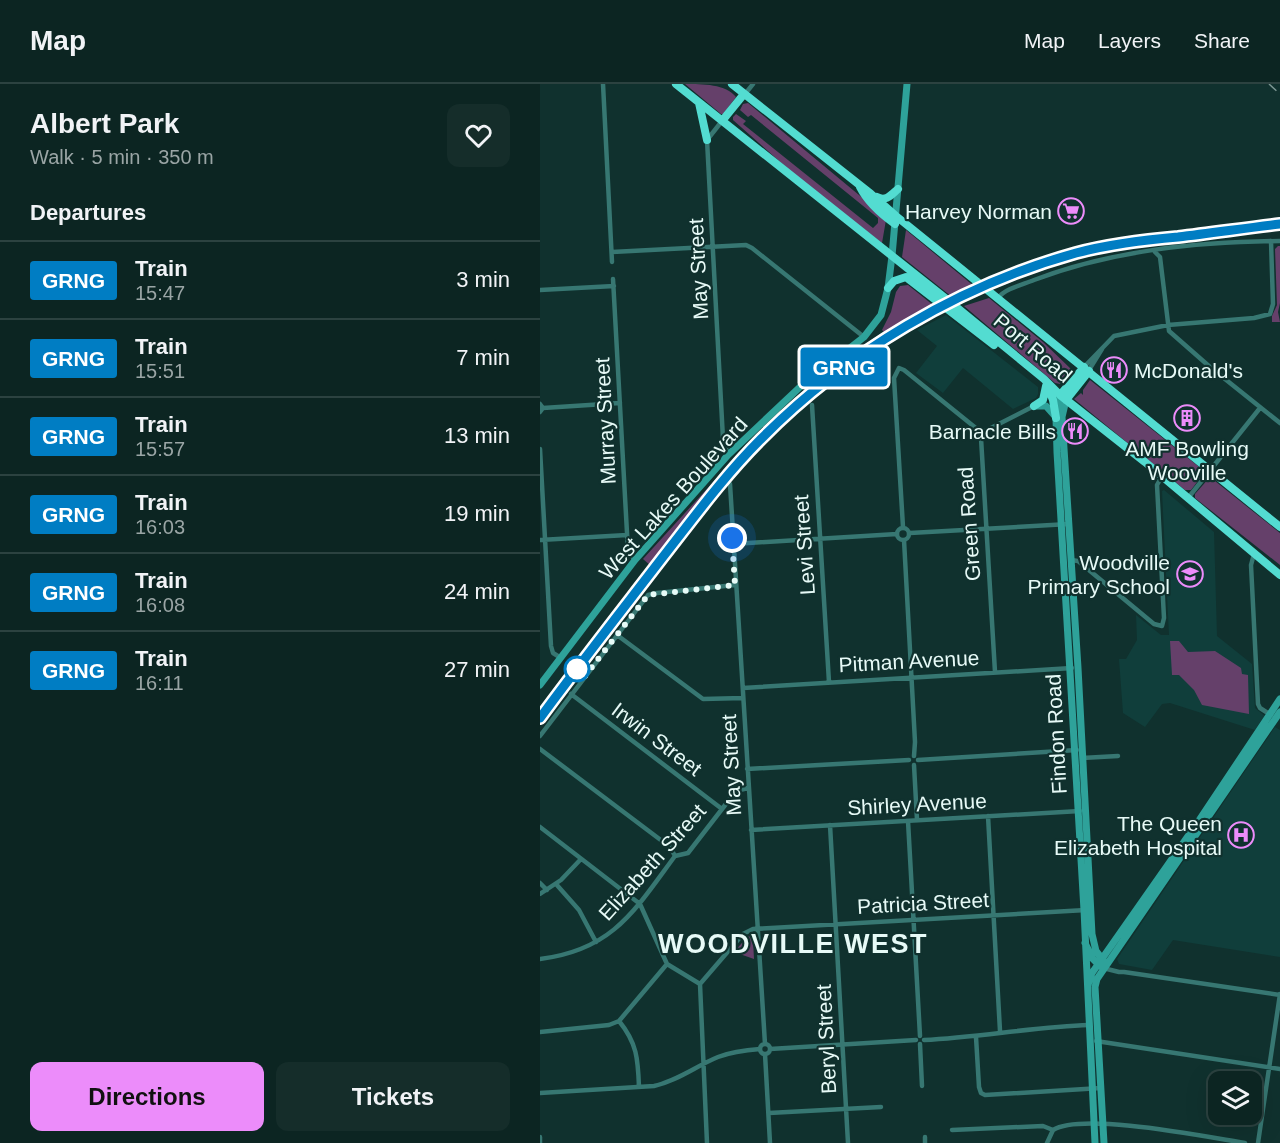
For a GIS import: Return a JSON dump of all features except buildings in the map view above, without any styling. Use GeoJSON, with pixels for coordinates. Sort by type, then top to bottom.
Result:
{"type":"FeatureCollection","features":[{"type":"Feature","properties":{"kind":"highway","name":"Port Road"},"geometry":{"type":"LineString","coordinates":[[676,84],[1044,379],[1063,398],[1162,476],[1280,575]]}},
{"type":"Feature","properties":{"kind":"highway","name":"Port Road"},"geometry":{"type":"LineString","coordinates":[[732,84],[871,194],[895,220],[998,298],[1280,527]]}},
{"type":"Feature","properties":{"kind":"highway"},"geometry":{"type":"LineString","coordinates":[[722,121],[744,94]]}},
{"type":"Feature","properties":{"kind":"highway"},"geometry":{"type":"LineString","coordinates":[[699,103],[707,140]]}},
{"type":"Feature","properties":{"kind":"highway"},"geometry":{"type":"LineString","coordinates":[[859,184],[876,209],[895,220]]}},
{"type":"Feature","properties":{"kind":"highway"},"geometry":{"type":"LineString","coordinates":[[871,194],[882,200],[888,199],[898,189]]}},
{"type":"Feature","properties":{"kind":"highway"},"geometry":{"type":"LineString","coordinates":[[888,288],[894,281],[906,277],[994,345],[1000,344]]}},
{"type":"Feature","properties":{"kind":"highway"},"geometry":{"type":"LineString","coordinates":[[1063,398],[1086,369]]}},
{"type":"Feature","properties":{"kind":"highway"},"geometry":{"type":"LineString","coordinates":[[1034,406],[1042,400],[1046,393],[1044,379]]}},
{"type":"Feature","properties":{"kind":"highway"},"geometry":{"type":"LineString","coordinates":[[1044,379],[1059,417]]}},
{"type":"Feature","properties":{"kind":"main road","name":"West Lakes Boulevard"},"geometry":{"type":"LineString","coordinates":[[540,685],[635,560],[728,455],[800,387],[864,337],[880,315],[888,288],[892,256],[907,84]]}},
{"type":"Feature","properties":{"kind":"main road","name":"Findon Road"},"geometry":{"type":"LineString","coordinates":[[1063,398],[1059,417],[1069,668],[1077,750],[1087,910],[1093,943],[1102,964]]}},
{"type":"Feature","properties":{"kind":"main road"},"geometry":{"type":"LineString","coordinates":[[1034,406],[1046,406],[1059,417],[1068,411],[1081,411]]}},
{"type":"Feature","properties":{"kind":"main road","name":"Findon Road"},"geometry":{"type":"LineString","coordinates":[[1065,525],[1072,560],[1078,668],[1077,750],[1082,758],[1081,811]]}},
{"type":"Feature","properties":{"kind":"main road"},"geometry":{"type":"LineString","coordinates":[[1087,990],[1092,973],[1102,964],[1275,715],[1280,699]]}},
{"type":"Feature","properties":{"kind":"main road"},"geometry":{"type":"LineString","coordinates":[[1104,1143],[1095,987],[1102,964],[1220,790],[1275,715]]}},
{"type":"Feature","properties":{"kind":"main road","name":"Findon Road"},"geometry":{"type":"LineString","coordinates":[[1087,910],[1085,943],[1095,1143]]}},
{"type":"Feature","properties":{"kind":"main road"},"geometry":{"type":"LineString","coordinates":[[1085,943],[1102,964]]}},
{"type":"Feature","properties":{"kind":"main road"},"geometry":{"type":"LineString","coordinates":[[1093,943],[1109,951]]}},
{"type":"Feature","properties":{"kind":"street"},"geometry":{"type":"LineString","coordinates":[[603,84],[612,262]]}},
{"type":"Feature","properties":{"kind":"street"},"geometry":{"type":"LineString","coordinates":[[744,94],[753,84]]}},
{"type":"Feature","properties":{"kind":"street"},"geometry":{"type":"LineString","coordinates":[[707,140],[722,121]]}},
{"type":"Feature","properties":{"kind":"street","name":"May Street"},"geometry":{"type":"LineString","coordinates":[[707,140],[723,439],[728,455]]}},
{"type":"Feature","properties":{"kind":"street"},"geometry":{"type":"LineString","coordinates":[[1086,369],[1102,347],[1114,336],[1168,325],[1254,318],[1270,314],[1273,304],[1271,241]]}},
{"type":"Feature","properties":{"kind":"street"},"geometry":{"type":"LineString","coordinates":[[1155,252],[1171,248],[1221,243],[1280,241]]}},
{"type":"Feature","properties":{"kind":"street"},"geometry":{"type":"LineString","coordinates":[[612,252],[746,245],[864,337]]}},
{"type":"Feature","properties":{"kind":"street"},"geometry":{"type":"LineString","coordinates":[[998,298],[1004,292],[1079,266],[1137,252],[1148,250],[1155,252],[1160,257],[1169,331],[1280,423]]}},
{"type":"Feature","properties":{"kind":"street","name":"Murray Street"},"geometry":{"type":"LineString","coordinates":[[613,279],[628,551],[635,560]]}},
{"type":"Feature","properties":{"kind":"street"},"geometry":{"type":"LineString","coordinates":[[540,290],[614,286]]}},
{"type":"Feature","properties":{"kind":"street"},"geometry":{"type":"LineString","coordinates":[[903,527],[894,378],[896,370],[899,368],[904,370],[982,433],[1034,406]]}},
{"type":"Feature","properties":{"kind":"street"},"geometry":{"type":"LineString","coordinates":[[541,408],[620,403]]}},
{"type":"Feature","properties":{"kind":"street","name":"Levi Street"},"geometry":{"type":"LineString","coordinates":[[812,405],[829,682]]}},
{"type":"Feature","properties":{"kind":"street"},"geometry":{"type":"LineString","coordinates":[[1188,498],[1260,408]]}},
{"type":"Feature","properties":{"kind":"street","name":"Green Road"},"geometry":{"type":"LineString","coordinates":[[982,433],[995,672]]}},
{"type":"Feature","properties":{"kind":"street"},"geometry":{"type":"LineString","coordinates":[[540,448],[542,539],[551,646],[553,653],[561,658]]}},
{"type":"Feature","properties":{"kind":"street"},"geometry":{"type":"LineString","coordinates":[[1063,560],[1078,561],[1160,627],[1164,623],[1157,485],[1162,476]]}},
{"type":"Feature","properties":{"kind":"street","name":"May Street"},"geometry":{"type":"LineString","coordinates":[[730,484],[765,1044]]}},
{"type":"Feature","properties":{"kind":"street"},"geometry":{"type":"LineString","coordinates":[[903,527],[910,533],[1065,525]]}},
{"type":"Feature","properties":{"kind":"street"},"geometry":{"type":"LineString","coordinates":[[897,534],[898,530],[903,527]]}},
{"type":"Feature","properties":{"kind":"street"},"geometry":{"type":"LineString","coordinates":[[904,540],[910,533]]}},
{"type":"Feature","properties":{"kind":"street"},"geometry":{"type":"LineString","coordinates":[[733,544],[897,534]]}},
{"type":"Feature","properties":{"kind":"street"},"geometry":{"type":"LineString","coordinates":[[897,534],[900,539],[904,540]]}},
{"type":"Feature","properties":{"kind":"street"},"geometry":{"type":"LineString","coordinates":[[542,539],[627,535]]}},
{"type":"Feature","properties":{"kind":"street"},"geometry":{"type":"LineString","coordinates":[[904,540],[915,742],[912,758],[917,820]]}},
{"type":"Feature","properties":{"kind":"street"},"geometry":{"type":"LineString","coordinates":[[1255,554],[1251,565],[1258,704],[1260,708],[1275,715]]}},
{"type":"Feature","properties":{"kind":"street"},"geometry":{"type":"LineString","coordinates":[[540,736],[648,595],[735,585]]}},
{"type":"Feature","properties":{"kind":"street"},"geometry":{"type":"LineString","coordinates":[[617,634],[703,699],[743,698]]}},
{"type":"Feature","properties":{"kind":"street","name":"Pitman Avenue"},"geometry":{"type":"LineString","coordinates":[[743,687],[1078,668]]}},
{"type":"Feature","properties":{"kind":"street","name":"Irwin Street"},"geometry":{"type":"LineString","coordinates":[[571,694],[722,809]]}},
{"type":"Feature","properties":{"kind":"street"},"geometry":{"type":"LineString","coordinates":[[540,749],[670,847],[675,856]]}},
{"type":"Feature","properties":{"kind":"street"},"geometry":{"type":"LineString","coordinates":[[747,769],[1077,750]]}},
{"type":"Feature","properties":{"kind":"street"},"geometry":{"type":"LineString","coordinates":[[1082,758],[1118,756]]}},
{"type":"Feature","properties":{"kind":"street"},"geometry":{"type":"LineString","coordinates":[[914,765],[918,760]]}},
{"type":"Feature","properties":{"kind":"street","name":"Elizabeth Street"},"geometry":{"type":"LineString","coordinates":[[540,959],[564,955],[596,942],[624,922],[675,856],[688,854],[736,791],[748,788]]}},
{"type":"Feature","properties":{"kind":"street","name":"Shirley Avenue"},"geometry":{"type":"LineString","coordinates":[[751,830],[1081,811]]}},
{"type":"Feature","properties":{"kind":"street"},"geometry":{"type":"LineString","coordinates":[[988,816],[1000,1031]]}},
{"type":"Feature","properties":{"kind":"street"},"geometry":{"type":"LineString","coordinates":[[908,821],[922,1086]]}},
{"type":"Feature","properties":{"kind":"street","name":"Beryl Street"},"geometry":{"type":"LineString","coordinates":[[830,825],[848,1143]]}},
{"type":"Feature","properties":{"kind":"street"},"geometry":{"type":"LineString","coordinates":[[540,827],[640,904],[667,964],[700,984]]}},
{"type":"Feature","properties":{"kind":"street"},"geometry":{"type":"LineString","coordinates":[[540,894],[556,884],[581,859]]}},
{"type":"Feature","properties":{"kind":"street"},"geometry":{"type":"LineString","coordinates":[[540,883],[547,890]]}},
{"type":"Feature","properties":{"kind":"street"},"geometry":{"type":"LineString","coordinates":[[556,884],[579,910],[596,942]]}},
{"type":"Feature","properties":{"kind":"street","name":"Patricia Street"},"geometry":{"type":"LineString","coordinates":[[757,928],[1087,910]]}},
{"type":"Feature","properties":{"kind":"street"},"geometry":{"type":"LineString","coordinates":[[707,1143],[700,984],[742,934],[747,930],[757,928]]}},
{"type":"Feature","properties":{"kind":"street"},"geometry":{"type":"LineString","coordinates":[[540,1032],[609,1025],[619,1021],[667,964]]}},
{"type":"Feature","properties":{"kind":"street"},"geometry":{"type":"LineString","coordinates":[[1102,964],[1119,972],[1280,994],[1258,1143]]}},
{"type":"Feature","properties":{"kind":"street"},"geometry":{"type":"LineString","coordinates":[[619,1021],[630,1036],[638,1056],[639,1087]]}},
{"type":"Feature","properties":{"kind":"street"},"geometry":{"type":"LineString","coordinates":[[765,1054],[770,1049],[976,1037],[1000,1031],[1089,1025]]}},
{"type":"Feature","properties":{"kind":"street"},"geometry":{"type":"LineString","coordinates":[[976,1037],[981,1093],[990,1095],[1101,1088]]}},
{"type":"Feature","properties":{"kind":"street"},"geometry":{"type":"LineString","coordinates":[[1090,1041],[1280,1069]]}},
{"type":"Feature","properties":{"kind":"street"},"geometry":{"type":"LineString","coordinates":[[540,1093],[639,1087],[665,1083],[728,1054],[760,1049],[765,1044],[770,1049]]}},
{"type":"Feature","properties":{"kind":"street"},"geometry":{"type":"LineString","coordinates":[[760,1049],[765,1054],[770,1143]]}},
{"type":"Feature","properties":{"kind":"street"},"geometry":{"type":"LineString","coordinates":[[769,1113],[881,1107]]}},
{"type":"Feature","properties":{"kind":"street"},"geometry":{"type":"LineString","coordinates":[[1047,1143],[1053,1130],[1065,1124],[1103,1122],[1245,1143]]}},
{"type":"Feature","properties":{"kind":"street"},"geometry":{"type":"LineString","coordinates":[[952,1130],[1043,1126],[1053,1130]]}},
{"type":"Feature","properties":{"kind":"street"},"geometry":{"type":"LineString","coordinates":[[540,1137],[540,1143]]}},
{"type":"Feature","properties":{"kind":"shaded area"},"geometry":{"type":"Polygon","coordinates":[[[685,84],[720,87],[736,97],[721,114],[685,84]]]}},
{"type":"Feature","properties":{"kind":"shaded area"},"geometry":{"type":"Polygon","coordinates":[[[748,103],[886,220],[882,243],[805,184],[733,120],[736,114],[746,121],[743,124],[873,228],[878,223],[878,218],[751,115],[748,117],[740,110],[743,104],[748,103]]]}},
{"type":"Feature","properties":{"kind":"shaded area"},"geometry":{"type":"Polygon","coordinates":[[[906,230],[975,287],[952,297],[902,257],[906,230]]]}},
{"type":"Feature","properties":{"kind":"shaded area"},"geometry":{"type":"Polygon","coordinates":[[[1280,246],[1278,312],[1280,322],[1272,322],[1277,305],[1275,249],[1280,246]]]}},
{"type":"Feature","properties":{"kind":"shaded area"},"geometry":{"type":"Polygon","coordinates":[[[908,285],[933,305],[884,332],[882,330],[891,312],[896,292],[900,286],[908,285]]]}},
{"type":"Feature","properties":{"kind":"shaded area"},"geometry":{"type":"Polygon","coordinates":[[[989,298],[1043,342],[1072,370],[1060,384],[1055,383],[964,306],[989,298]]]}},
{"type":"Feature","properties":{"kind":"shaded area"},"geometry":{"type":"Polygon","coordinates":[[[946,315],[1038,387],[1036,398],[1013,409],[963,368],[943,393],[916,373],[937,346],[917,330],[946,315]]]}},
{"type":"Feature","properties":{"kind":"shaded area"},"geometry":{"type":"Polygon","coordinates":[[[1090,380],[1203,470],[1204,473],[1191,490],[1185,490],[1074,399],[1081,393],[1083,395],[1083,390],[1090,380]]]}},
{"type":"Feature","properties":{"kind":"shaded area"},"geometry":{"type":"Polygon","coordinates":[[[1210,477],[1280,533],[1280,565],[1195,498],[1195,494],[1210,477]]]}},
{"type":"Feature","properties":{"kind":"shaded area"},"geometry":{"type":"Polygon","coordinates":[[[715,480],[718,482],[651,566],[643,559],[715,480]]]}},
{"type":"Feature","properties":{"kind":"shaded area","name":"Woodville Primary School"},"geometry":{"type":"Polygon","coordinates":[[[1164,490],[1214,532],[1217,636],[1252,664],[1255,708],[1265,716],[1255,730],[1170,703],[1162,704],[1145,727],[1123,713],[1119,659],[1126,659],[1137,640],[1136,615],[1161,635],[1169,635],[1162,491],[1164,490]]]}},
{"type":"Feature","properties":{"kind":"shaded area"},"geometry":{"type":"Polygon","coordinates":[[[1170,641],[1179,641],[1188,652],[1215,651],[1241,668],[1242,674],[1248,675],[1249,714],[1202,705],[1194,690],[1179,675],[1172,675],[1170,641]]]}},
{"type":"Feature","properties":{"kind":"shaded area","name":"The Queen Elizabeth Hospital"},"geometry":{"type":"Polygon","coordinates":[[[1275,727],[1280,730],[1280,957],[1173,940],[1152,970],[1119,964],[1117,959],[1275,727]]]}},
{"type":"Feature","properties":{"kind":"shaded area"},"geometry":{"type":"Polygon","coordinates":[[[748,936],[753,940],[754,959],[734,952],[748,936]]]}},
{"type":"Feature","properties":{"kind":"waterway"},"geometry":{"type":"LineString","coordinates":[[1055,265],[1114,250],[1213,236]]}},
{"type":"Feature","properties":{"kind":"waterway"},"geometry":{"type":"LineString","coordinates":[[1043,268],[1053,265]]}},
{"type":"Feature","properties":{"kind":"waterway"},"geometry":{"type":"LineString","coordinates":[[1000,284],[1041,269]]}},
{"type":"Feature","properties":{"kind":"railway"},"geometry":{"type":"LineString","coordinates":[[1269,84],[1280,94]]}},
{"type":"Feature","properties":{"kind":"railway"},"geometry":{"type":"LineString","coordinates":[[540,718],[699,509],[735,466],[770,429],[848,364],[935,310],[1028,269],[1077,253],[1152,237],[1280,221]]}},
{"type":"Feature","properties":{"kind":"train","name":"GRNG"},"geometry":{"type":"LineString","coordinates":[[540,718],[735,466],[791,410],[828,378],[865,352],[950,302],[1024,271],[1076,254],[1146,239],[1280,224]]}},
{"type":"Feature","properties":{"kind":"place","name":"Harvey Norman"},"geometry":{"type":"Point","coordinates":[1071,211]}},
{"type":"Feature","properties":{"kind":"place","name":"McDonald's"},"geometry":{"type":"Point","coordinates":[1114,370]}},
{"type":"Feature","properties":{"kind":"place","name":"AMF Bowling Wooville"},"geometry":{"type":"Point","coordinates":[1187,418]}},
{"type":"Feature","properties":{"kind":"place","name":"Barnacle Bills"},"geometry":{"type":"Point","coordinates":[1075,431]}},
{"type":"Feature","properties":{"kind":"place","name":"Woodville Primary School"},"geometry":{"type":"Point","coordinates":[1190,574]}},
{"type":"Feature","properties":{"kind":"place","name":"The Queen Elizabeth Hospital"},"geometry":{"type":"Point","coordinates":[1241,835]}},
{"type":"Feature","properties":{"kind":"district","name":"WOODVILLE WEST"},"geometry":{"type":"Point","coordinates":[793,944]}},
{"type":"Feature","properties":{"kind":"route"},"geometry":{"type":"LineString","coordinates":[[577,669],[585,676],[648,595],[735,585],[732,538]]}}]}
